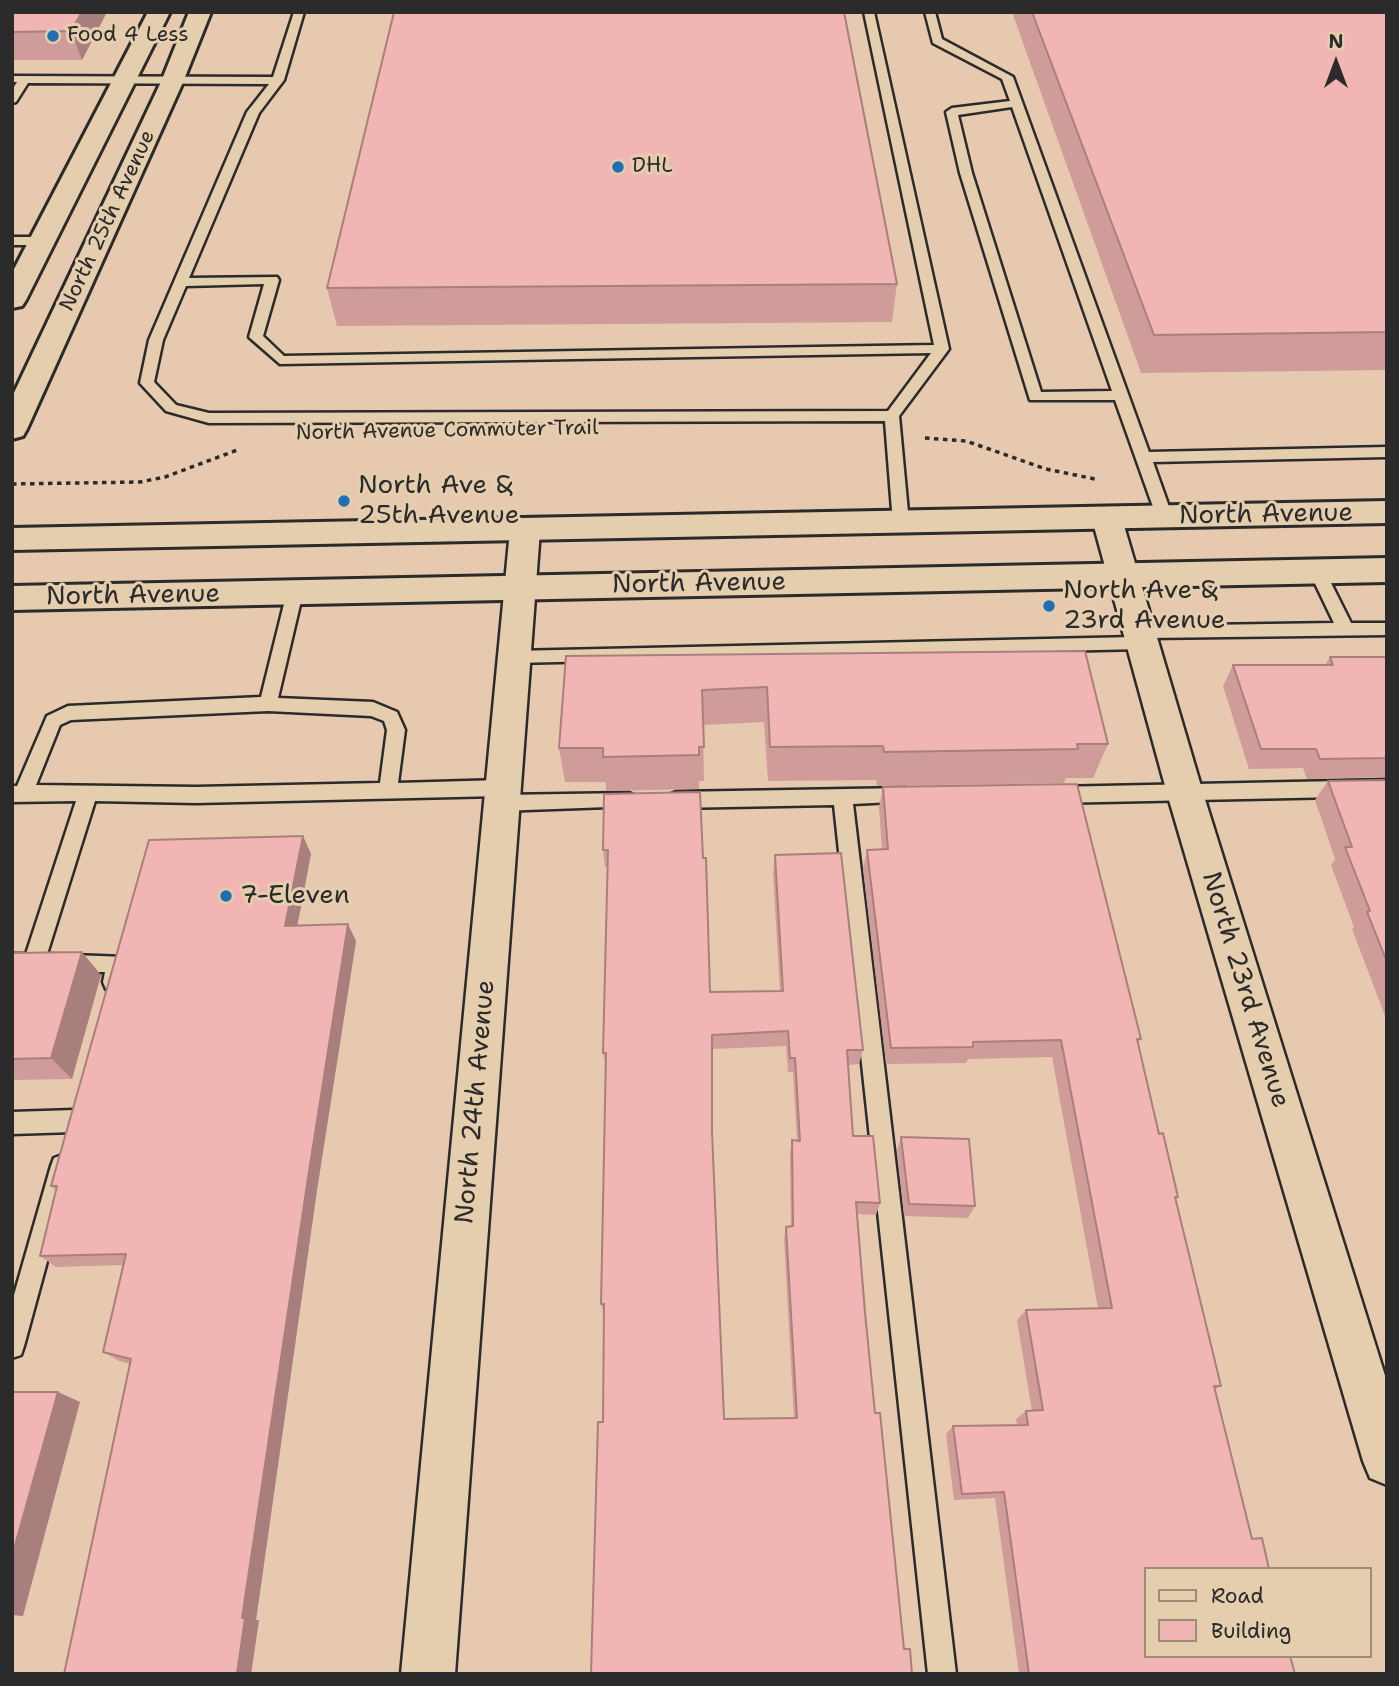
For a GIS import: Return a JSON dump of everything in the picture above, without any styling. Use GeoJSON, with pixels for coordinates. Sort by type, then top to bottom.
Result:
{"type":"FeatureCollection","features":[{"type":"Feature","properties":{"kind":"main road","name":"North 25th Avenue"},"geometry":{"type":"LineString","coordinates":[[12,300],[159,12]]}},
{"type":"Feature","properties":{"kind":"main road","name":"North 25th Avenue"},"geometry":{"type":"LineString","coordinates":[[12,429],[172,82],[200,12]]}},
{"type":"Feature","properties":{"kind":"main road","name":"North Avenue"},"geometry":{"type":"LineString","coordinates":[[12,539],[1387,512]]}},
{"type":"Feature","properties":{"kind":"main road","name":"North Avenue"},"geometry":{"type":"LineString","coordinates":[[12,598],[1387,570]]}},
{"type":"Feature","properties":{"kind":"street","name":"North 23rd Avenue"},"geometry":{"type":"LineString","coordinates":[[1107,519],[1185,793],[1387,1461]]}},
{"type":"Feature","properties":{"kind":"street","name":"North 24th Avenue"},"geometry":{"type":"LineString","coordinates":[[428,1674],[525,530]]}},
{"type":"Feature","properties":{"kind":"lane"},"geometry":{"type":"LineString","coordinates":[[299,12],[278,80],[253,112],[156,340],[147,383],[171,408],[209,418],[892,416]]}},
{"type":"Feature","properties":{"kind":"lane"},"geometry":{"type":"LineString","coordinates":[[869,12],[942,349],[892,416],[901,523]]}},
{"type":"Feature","properties":{"kind":"lane"},"geometry":{"type":"LineString","coordinates":[[930,12],[937,41],[1007,77],[1165,518]]}},
{"type":"Feature","properties":{"kind":"lane"},"geometry":{"type":"LineString","coordinates":[[12,100],[19,79],[172,82],[278,80]]}},
{"type":"Feature","properties":{"kind":"lane"},"geometry":{"type":"LineString","coordinates":[[1017,103],[952,112],[966,173],[1035,397],[1121,395]]}},
{"type":"Feature","properties":{"kind":"lane"},"geometry":{"type":"LineString","coordinates":[[12,242],[42,241]]}},
{"type":"Feature","properties":{"kind":"lane"},"geometry":{"type":"LineString","coordinates":[[181,282],[272,280],[256,337],[280,360],[942,349]]}},
{"type":"Feature","properties":{"kind":"lane"},"geometry":{"type":"LineString","coordinates":[[1143,457],[1387,452]]}},
{"type":"Feature","properties":{"kind":"lane"},"geometry":{"type":"LineString","coordinates":[[1317,571],[1345,629]]}},
{"type":"Feature","properties":{"kind":"lane"},"geometry":{"type":"LineString","coordinates":[[268,704],[295,592]]}},
{"type":"Feature","properties":{"kind":"lane"},"geometry":{"type":"LineString","coordinates":[[513,657],[1387,629]]}},
{"type":"Feature","properties":{"kind":"lane"},"geometry":{"type":"LineString","coordinates":[[388,790],[396,730],[391,717],[373,709],[268,704],[180,705],[68,713],[52,720],[18,794],[388,790],[501,795],[926,796]]}},
{"type":"Feature","properties":{"kind":"lane"},"geometry":{"type":"LineString","coordinates":[[1037,795],[1387,788]]}},
{"type":"Feature","properties":{"kind":"lane"},"geometry":{"type":"LineString","coordinates":[[34,962],[88,793]]}},
{"type":"Feature","properties":{"kind":"lane"},"geometry":{"type":"LineString","coordinates":[[843,797],[942,1674]]}},
{"type":"Feature","properties":{"kind":"lane"},"geometry":{"type":"LineString","coordinates":[[12,963],[118,963],[107,1003]]}},
{"type":"Feature","properties":{"kind":"lane"},"geometry":{"type":"LineString","coordinates":[[12,1346],[81,1095]]}},
{"type":"Feature","properties":{"kind":"lane"},"geometry":{"type":"LineString","coordinates":[[12,1123],[74,1121]]}},
{"type":"Feature","properties":{"kind":"path"},"geometry":{"type":"LineString","coordinates":[[947,438],[966,441],[1046,470],[1080,478],[1107,480]]}},
{"type":"Feature","properties":{"kind":"path"},"geometry":{"type":"LineString","coordinates":[[12,484],[140,482],[165,477],[239,450],[253,449]]}},
{"type":"Feature","properties":{"kind":"building"},"geometry":{"type":"Polygon","coordinates":[[[12,12],[82,12],[71,31],[12,32],[12,12]]]}},
{"type":"Feature","properties":{"kind":"building","name":"DHL"},"geometry":{"type":"Polygon","coordinates":[[[394,12],[844,12],[897,284],[327,288],[394,12]]]}},
{"type":"Feature","properties":{"kind":"building"},"geometry":{"type":"Polygon","coordinates":[[[1032,12],[1387,12],[1387,332],[1154,335],[1032,12]]]}},
{"type":"Feature","properties":{"kind":"building"},"geometry":{"type":"Polygon","coordinates":[[[1085,651],[1108,744],[1077,744],[1078,749],[884,752],[883,746],[770,747],[767,687],[702,690],[704,747],[699,747],[699,755],[603,757],[603,748],[559,748],[566,656],[1085,651]]]}},
{"type":"Feature","properties":{"kind":"building"},"geometry":{"type":"Polygon","coordinates":[[[1330,657],[1387,657],[1387,758],[1320,759],[1316,749],[1261,749],[1233,665],[1333,665],[1330,657]]]}},
{"type":"Feature","properties":{"kind":"building"},"geometry":{"type":"Polygon","coordinates":[[[1387,780],[1387,962],[1345,847],[1352,847],[1328,781],[1387,780]]]}},
{"type":"Feature","properties":{"kind":"building"},"geometry":{"type":"Polygon","coordinates":[[[1077,784],[1141,1039],[1137,1039],[1159,1134],[1163,1133],[1178,1197],[1175,1197],[1221,1386],[1214,1386],[1252,1539],[1262,1538],[1269,1567],[1144,1567],[1144,1658],[1291,1658],[1295,1674],[1029,1674],[1004,1492],[962,1494],[953,1426],[1028,1425],[1026,1411],[1043,1410],[1026,1310],[1112,1308],[1061,1040],[973,1042],[973,1047],[891,1048],[867,850],[888,849],[883,787],[1077,784]]]}},
{"type":"Feature","properties":{"kind":"building"},"geometry":{"type":"Polygon","coordinates":[[[700,792],[703,858],[706,858],[710,992],[783,991],[775,855],[841,853],[863,1050],[847,1050],[853,1136],[873,1136],[880,1203],[856,1202],[865,1313],[875,1413],[880,1413],[904,1649],[910,1649],[912,1674],[591,1674],[598,1422],[603,1422],[604,1304],[601,1304],[606,1053],[603,1053],[608,850],[603,850],[604,794],[700,792]],[[788,1031],[712,1035],[712,1131],[724,1419],[797,1418],[786,1227],[793,1226],[792,1140],[800,1141],[795,1058],[790,1058],[788,1031]]]}},
{"type":"Feature","properties":{"kind":"building"},"geometry":{"type":"Polygon","coordinates":[[[303,836],[285,926],[348,924],[242,1618],[245,1618],[237,1674],[64,1674],[131,1359],[103,1352],[126,1254],[40,1256],[57,1186],[51,1186],[149,840],[303,836]]]}},
{"type":"Feature","properties":{"kind":"building"},"geometry":{"type":"Polygon","coordinates":[[[82,952],[51,1058],[12,1059],[12,953],[82,952]]]}},
{"type":"Feature","properties":{"kind":"building"},"geometry":{"type":"Polygon","coordinates":[[[901,1137],[969,1139],[975,1206],[909,1204],[901,1137]]]}},
{"type":"Feature","properties":{"kind":"building"},"geometry":{"type":"Polygon","coordinates":[[[12,1392],[58,1392],[12,1556],[12,1392]]]}},
{"type":"Feature","properties":{"kind":"place","name":"Food 4 Less"},"geometry":{"type":"Point","coordinates":[53,36]}},
{"type":"Feature","properties":{"kind":"place","name":"DHL"},"geometry":{"type":"Point","coordinates":[618,167]}},
{"type":"Feature","properties":{"kind":"place","name":"North Ave & 25th Avenue"},"geometry":{"type":"Point","coordinates":[344,501]}},
{"type":"Feature","properties":{"kind":"place","name":"North Ave & 23rd Avenue"},"geometry":{"type":"Point","coordinates":[1049,606]}},
{"type":"Feature","properties":{"kind":"place","name":"7-Eleven"},"geometry":{"type":"Point","coordinates":[226,896]}}]}
